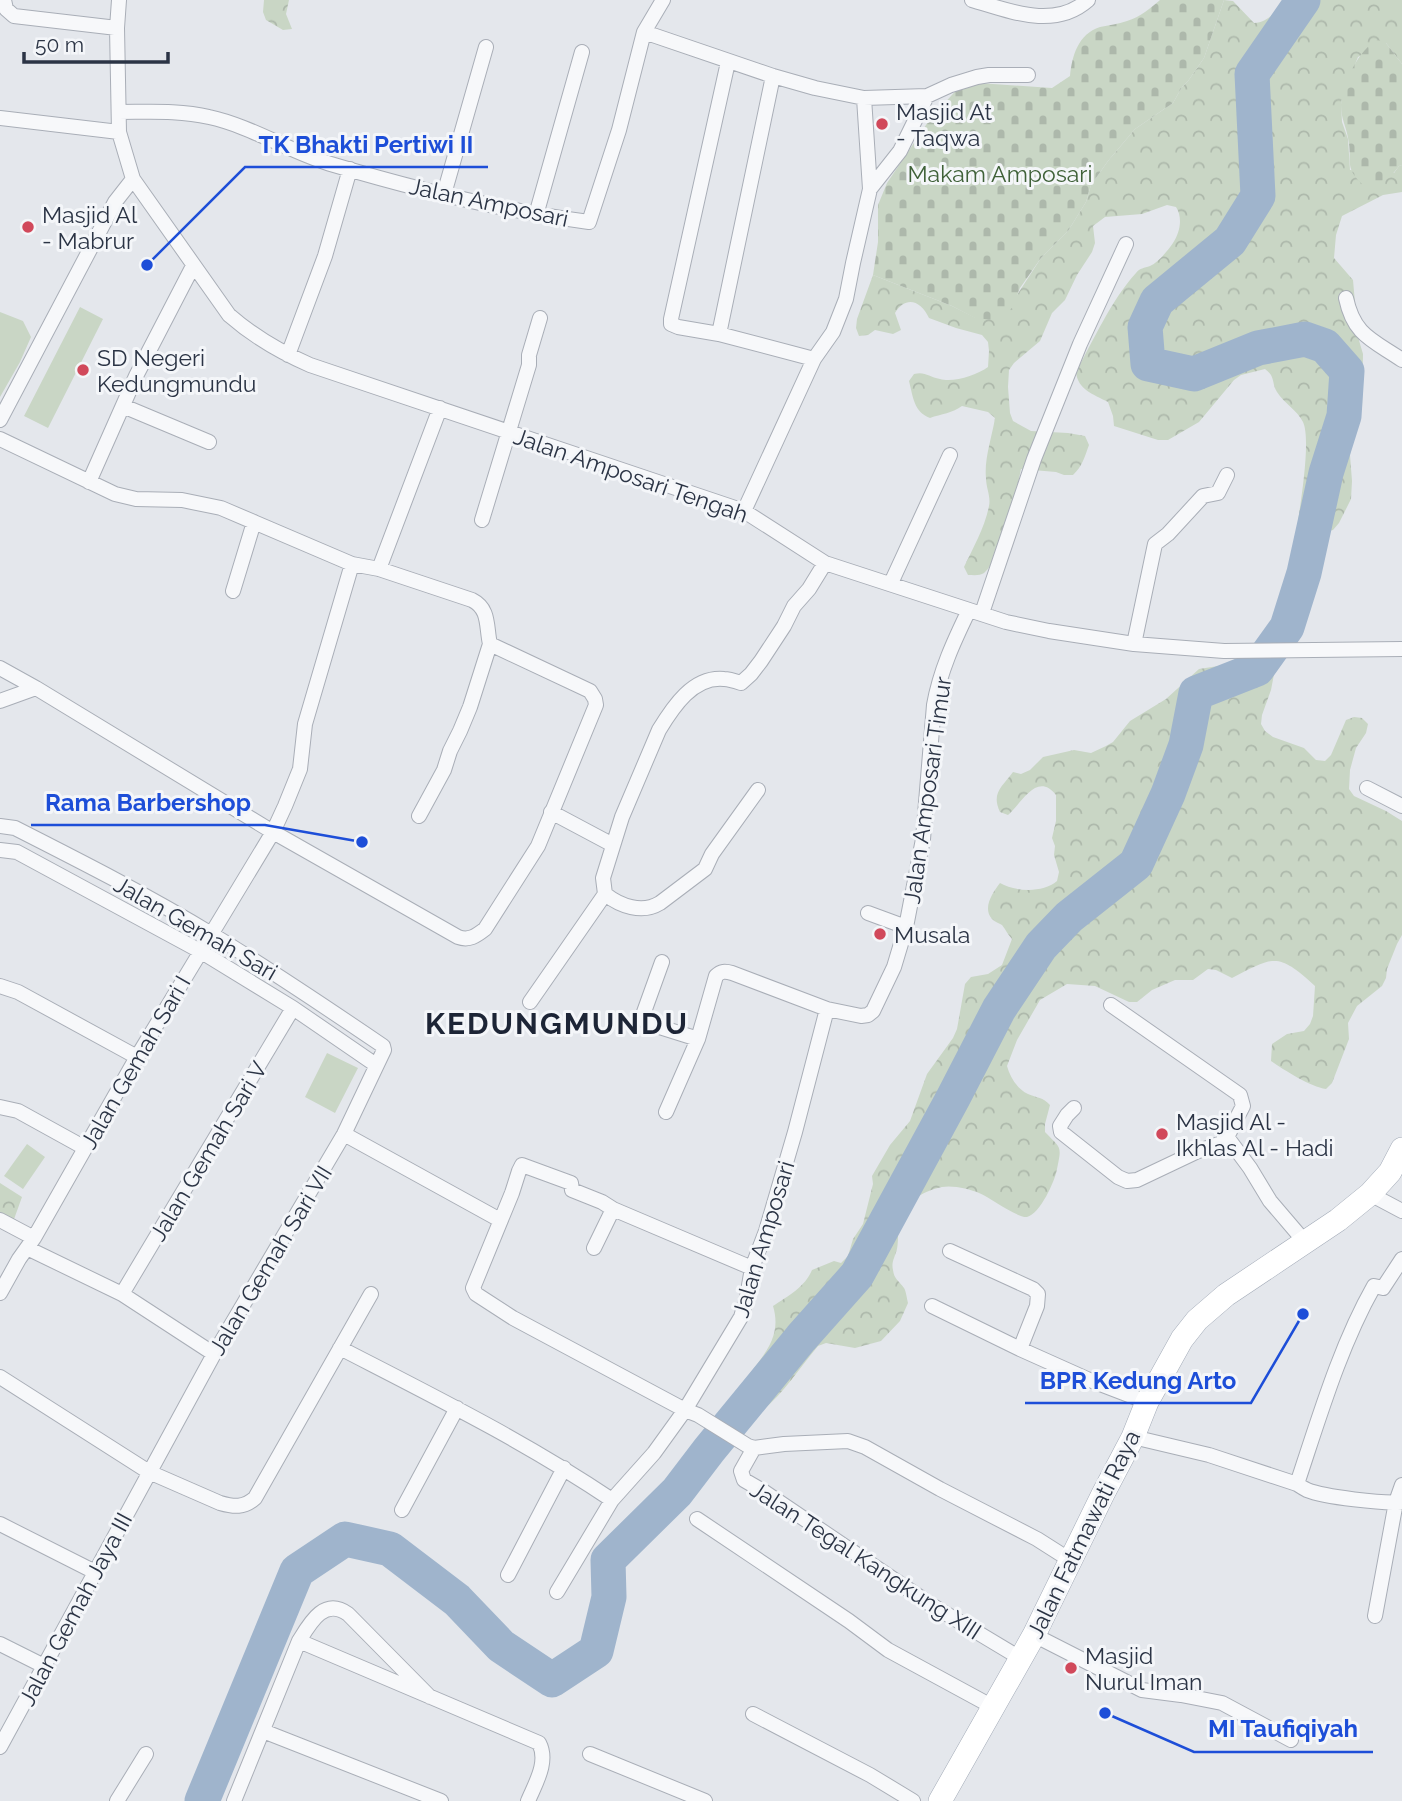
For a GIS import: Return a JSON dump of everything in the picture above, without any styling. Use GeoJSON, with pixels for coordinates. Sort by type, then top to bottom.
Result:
{"type":"FeatureCollection","features":[{"type":"Feature","properties":{"kind":"main road","name":"Jalan Fatmawati Raya"},"geometry":{"type":"LineString","coordinates":[[940,1801],[1034,1635],[1133,1437],[1147,1402],[1182,1339],[1196,1320],[1226,1295],[1338,1220],[1370,1195],[1390,1172],[1402,1149]]}},
{"type":"Feature","properties":{"kind":"street"},"geometry":{"type":"LineString","coordinates":[[4,0],[9,13],[23,18],[117,28]]}},
{"type":"Feature","properties":{"kind":"street","name":"Jalan Amposari Tengah"},"geometry":{"type":"LineString","coordinates":[[119,0],[119,132],[132,179],[229,315],[288,355],[310,365],[744,511],[825,564],[1006,622],[1049,632],[1224,651],[1402,649]]}},
{"type":"Feature","properties":{"kind":"street"},"geometry":{"type":"LineString","coordinates":[[663,0],[645,32],[773,76],[864,98],[928,96],[977,77],[1028,75]]}},
{"type":"Feature","properties":{"kind":"street"},"geometry":{"type":"LineString","coordinates":[[972,0],[1040,18],[1079,8],[1088,0]]}},
{"type":"Feature","properties":{"kind":"street","name":"Jalan Amposari"},"geometry":{"type":"LineString","coordinates":[[119,111],[177,112],[210,117],[308,156],[350,169],[536,215],[589,222],[645,32]]}},
{"type":"Feature","properties":{"kind":"street"},"geometry":{"type":"LineString","coordinates":[[444,194],[486,47]]}},
{"type":"Feature","properties":{"kind":"street"},"geometry":{"type":"LineString","coordinates":[[536,215],[582,52]]}},
{"type":"Feature","properties":{"kind":"street"},"geometry":{"type":"LineString","coordinates":[[728,62],[671,324],[814,359]]}},
{"type":"Feature","properties":{"kind":"street"},"geometry":{"type":"LineString","coordinates":[[719,334],[773,76]]}},
{"type":"Feature","properties":{"kind":"street"},"geometry":{"type":"LineString","coordinates":[[870,189],[900,151],[928,96]]}},
{"type":"Feature","properties":{"kind":"street"},"geometry":{"type":"LineString","coordinates":[[744,511],[814,359],[833,332],[846,299],[870,189],[864,98]]}},
{"type":"Feature","properties":{"kind":"street"},"geometry":{"type":"LineString","coordinates":[[0,117],[119,132]]}},
{"type":"Feature","properties":{"kind":"street"},"geometry":{"type":"LineString","coordinates":[[288,355],[326,257],[350,169]]}},
{"type":"Feature","properties":{"kind":"street"},"geometry":{"type":"LineString","coordinates":[[0,420],[115,202],[132,179]]}},
{"type":"Feature","properties":{"kind":"street","name":"Jalan Amposari Timur"},"geometry":{"type":"LineString","coordinates":[[827,1009],[868,1015],[873,1011],[894,967],[906,927],[923,839],[938,683],[952,645],[975,611],[1080,344],[1126,244]]}},
{"type":"Feature","properties":{"kind":"street"},"geometry":{"type":"LineString","coordinates":[[89,482],[136,376],[193,266]]}},
{"type":"Feature","properties":{"kind":"street"},"geometry":{"type":"LineString","coordinates":[[1346,298],[1349,314],[1362,333],[1402,360]]}},
{"type":"Feature","properties":{"kind":"street"},"geometry":{"type":"LineString","coordinates":[[482,520],[529,365],[529,355],[540,318]]}},
{"type":"Feature","properties":{"kind":"street"},"geometry":{"type":"LineString","coordinates":[[123,407],[209,442]]}},
{"type":"Feature","properties":{"kind":"street"},"geometry":{"type":"LineString","coordinates":[[379,569],[440,408]]}},
{"type":"Feature","properties":{"kind":"street"},"geometry":{"type":"LineString","coordinates":[[0,439],[125,497],[182,500],[221,508],[352,564],[379,569],[478,603],[487,617],[487,631],[491,643],[470,707],[444,770],[419,816]]}},
{"type":"Feature","properties":{"kind":"street"},"geometry":{"type":"LineString","coordinates":[[891,583],[950,455]]}},
{"type":"Feature","properties":{"kind":"street"},"geometry":{"type":"LineString","coordinates":[[1134,643],[1155,544],[1168,534],[1202,496],[1218,493],[1227,475]]}},
{"type":"Feature","properties":{"kind":"street"},"geometry":{"type":"LineString","coordinates":[[233,591],[254,522]]}},
{"type":"Feature","properties":{"kind":"street","name":"Jalan Gemah Sari I"},"geometry":{"type":"LineString","coordinates":[[0,1293],[200,951],[273,832],[299,773],[306,724],[352,564]]}},
{"type":"Feature","properties":{"kind":"street"},"geometry":{"type":"LineString","coordinates":[[530,1002],[605,894],[603,878],[622,817],[659,730],[690,689],[722,678],[741,683],[751,674],[825,564]]}},
{"type":"Feature","properties":{"kind":"street"},"geometry":{"type":"LineString","coordinates":[[0,668],[273,832],[458,937],[466,939],[485,929],[538,846],[595,709],[595,699],[590,691],[491,643]]}},
{"type":"Feature","properties":{"kind":"street"},"geometry":{"type":"LineString","coordinates":[[0,701],[36,688]]}},
{"type":"Feature","properties":{"kind":"street"},"geometry":{"type":"LineString","coordinates":[[1367,788],[1402,806]]}},
{"type":"Feature","properties":{"kind":"street"},"geometry":{"type":"LineString","coordinates":[[605,894],[615,902],[635,907],[654,907],[660,903],[705,869],[712,854],[758,790]]}},
{"type":"Feature","properties":{"kind":"street"},"geometry":{"type":"LineString","coordinates":[[551,812],[613,845]]}},
{"type":"Feature","properties":{"kind":"street","name":"Jalan Gemah Sari"},"geometry":{"type":"LineString","coordinates":[[0,826],[15,828],[28,834],[211,934],[383,1046]]}},
{"type":"Feature","properties":{"kind":"street","name":"Jalan Gemah Sari"},"geometry":{"type":"LineString","coordinates":[[0,850],[16,852],[200,951],[293,1008],[376,1065]]}},
{"type":"Feature","properties":{"kind":"street"},"geometry":{"type":"LineString","coordinates":[[868,913],[906,927]]}},
{"type":"Feature","properties":{"kind":"street"},"geometry":{"type":"LineString","coordinates":[[662,962],[644,1012],[645,1020],[647,1023],[698,1040]]}},
{"type":"Feature","properties":{"kind":"street"},"geometry":{"type":"LineString","coordinates":[[666,1112],[698,1040],[716,976],[721,972],[732,973],[827,1009]]}},
{"type":"Feature","properties":{"kind":"street"},"geometry":{"type":"LineString","coordinates":[[0,986],[18,992],[137,1058]]}},
{"type":"Feature","properties":{"kind":"street"},"geometry":{"type":"LineString","coordinates":[[1074,1108],[1060,1126],[1062,1132],[1118,1177],[1127,1181],[1137,1180],[1196,1152],[1222,1143],[1243,1106],[1240,1095],[1111,1005]]}},
{"type":"Feature","properties":{"kind":"street","name":"Jalan Gemah Sari V"},"geometry":{"type":"LineString","coordinates":[[122,1294],[293,1008]]}},
{"type":"Feature","properties":{"kind":"street","name":"Jalan Amposari"},"geometry":{"type":"LineString","coordinates":[[556,1592],[612,1500],[692,1413],[741,1317],[752,1268],[792,1145],[827,1009]]}},
{"type":"Feature","properties":{"kind":"street","name":"Jalan Gemah Sari VII"},"geometry":{"type":"LineString","coordinates":[[149,1472],[214,1354],[344,1134],[383,1052],[383,1046]]}},
{"type":"Feature","properties":{"kind":"street"},"geometry":{"type":"LineString","coordinates":[[0,1107],[18,1111],[85,1148]]}},
{"type":"Feature","properties":{"kind":"street"},"geometry":{"type":"LineString","coordinates":[[344,1134],[500,1220]]}},
{"type":"Feature","properties":{"kind":"street"},"geometry":{"type":"LineString","coordinates":[[1227,1137],[1270,1201],[1305,1242]]}},
{"type":"Feature","properties":{"kind":"street"},"geometry":{"type":"LineString","coordinates":[[752,1268],[572,1190],[571,1183],[522,1165],[473,1287],[476,1294],[513,1318],[749,1446],[848,1441],[1037,1539],[1070,1560]]}},
{"type":"Feature","properties":{"kind":"street"},"geometry":{"type":"LineString","coordinates":[[1370,1195],[1402,1211]]}},
{"type":"Feature","properties":{"kind":"street"},"geometry":{"type":"LineString","coordinates":[[594,1248],[613,1209]]}},
{"type":"Feature","properties":{"kind":"street"},"geometry":{"type":"LineString","coordinates":[[0,1220],[31,1243],[122,1294],[214,1354]]}},
{"type":"Feature","properties":{"kind":"street"},"geometry":{"type":"LineString","coordinates":[[950,1251],[1033,1289],[1038,1294],[1037,1306],[1020,1349]]}},
{"type":"Feature","properties":{"kind":"street"},"geometry":{"type":"LineString","coordinates":[[1297,1484],[1354,1326],[1374,1286],[1383,1288],[1402,1259]]}},
{"type":"Feature","properties":{"kind":"street"},"geometry":{"type":"LineString","coordinates":[[0,1377],[149,1472],[232,1507],[248,1505],[255,1498],[371,1294]]}},
{"type":"Feature","properties":{"kind":"street"},"geometry":{"type":"LineString","coordinates":[[933,1306],[1020,1349],[1147,1402]]}},
{"type":"Feature","properties":{"kind":"street"},"geometry":{"type":"LineString","coordinates":[[340,1348],[457,1408],[564,1468],[612,1500]]}},
{"type":"Feature","properties":{"kind":"street"},"geometry":{"type":"LineString","coordinates":[[402,1510],[457,1408]]}},
{"type":"Feature","properties":{"kind":"street"},"geometry":{"type":"LineString","coordinates":[[1133,1437],[1209,1455],[1331,1496],[1399,1502]]}},
{"type":"Feature","properties":{"kind":"street","name":"Jalan Tegal Kangkung XIII"},"geometry":{"type":"LineString","coordinates":[[749,1446],[741,1471],[744,1480],[930,1604],[1020,1658]]}},
{"type":"Feature","properties":{"kind":"street"},"geometry":{"type":"LineString","coordinates":[[508,1575],[564,1468]]}},
{"type":"Feature","properties":{"kind":"street","name":"Jalan Gemah Jaya III"},"geometry":{"type":"LineString","coordinates":[[0,1747],[149,1472]]}},
{"type":"Feature","properties":{"kind":"street"},"geometry":{"type":"LineString","coordinates":[[1376,1616],[1402,1485]]}},
{"type":"Feature","properties":{"kind":"street"},"geometry":{"type":"LineString","coordinates":[[697,1519],[888,1650],[993,1707]]}},
{"type":"Feature","properties":{"kind":"street"},"geometry":{"type":"LineString","coordinates":[[0,1524],[95,1572]]}},
{"type":"Feature","properties":{"kind":"street"},"geometry":{"type":"LineString","coordinates":[[234,1801],[299,1641],[315,1617],[332,1608],[342,1609],[430,1697]]}},
{"type":"Feature","properties":{"kind":"street"},"geometry":{"type":"LineString","coordinates":[[1034,1635],[1142,1690],[1222,1703],[1291,1740]]}},
{"type":"Feature","properties":{"kind":"street"},"geometry":{"type":"LineString","coordinates":[[299,1641],[539,1743],[543,1754],[540,1773],[528,1801]]}},
{"type":"Feature","properties":{"kind":"street"},"geometry":{"type":"LineString","coordinates":[[0,1644],[44,1666]]}},
{"type":"Feature","properties":{"kind":"street"},"geometry":{"type":"LineString","coordinates":[[753,1714],[870,1775],[913,1801]]}},
{"type":"Feature","properties":{"kind":"street"},"geometry":{"type":"LineString","coordinates":[[263,1731],[441,1801]]}},
{"type":"Feature","properties":{"kind":"street"},"geometry":{"type":"LineString","coordinates":[[117,1801],[146,1754]]}},
{"type":"Feature","properties":{"kind":"street"},"geometry":{"type":"LineString","coordinates":[[590,1754],[705,1801]]}},
{"type":"Feature","properties":{"kind":"green space"},"geometry":{"type":"Polygon","coordinates":[[[264,0],[289,0],[286,14],[292,29],[283,30],[266,20],[263,12],[264,0]]]}},
{"type":"Feature","properties":{"kind":"green space","name":"Makam Amposari"},"geometry":{"type":"Polygon","coordinates":[[[1160,0],[1224,0],[1204,58],[1173,103],[1135,129],[1108,161],[1091,185],[1086,202],[1068,231],[1041,258],[1020,288],[1012,308],[994,320],[975,318],[952,306],[873,275],[878,242],[878,205],[887,183],[930,119],[964,82],[1052,88],[1070,76],[1072,61],[1081,40],[1092,30],[1136,17],[1160,0]]]}},
{"type":"Feature","properties":{"kind":"green space"},"geometry":{"type":"Polygon","coordinates":[[[1224,0],[1233,1],[1254,23],[1268,18],[1285,0],[1402,0],[1402,64],[1386,43],[1358,57],[1341,103],[1342,122],[1348,139],[1350,170],[1394,173],[1402,165],[1402,192],[1383,195],[1342,216],[1336,235],[1334,258],[1353,280],[1358,337],[1363,354],[1362,408],[1353,434],[1350,455],[1351,499],[1333,530],[1325,532],[1304,529],[1298,521],[1305,470],[1305,430],[1303,422],[1277,392],[1272,377],[1265,369],[1241,375],[1234,380],[1199,422],[1168,440],[1158,440],[1114,426],[1108,402],[1083,387],[1076,372],[1127,283],[1138,271],[1153,264],[1166,252],[1177,234],[1180,220],[1176,207],[1167,205],[1142,214],[1105,217],[1093,226],[1095,243],[1092,252],[1065,300],[1052,313],[1040,341],[1009,370],[1010,413],[1013,421],[1031,431],[1085,436],[1089,445],[1085,457],[1073,475],[1021,469],[996,555],[984,573],[968,575],[964,567],[982,530],[989,506],[986,463],[995,418],[988,412],[962,406],[930,418],[917,408],[909,381],[918,373],[951,380],[978,373],[988,367],[988,342],[982,335],[929,318],[918,304],[913,302],[899,307],[895,313],[901,330],[893,334],[875,330],[868,335],[859,336],[857,319],[873,275],[976,318],[1017,295],[1041,258],[1068,231],[1086,202],[1091,185],[1108,161],[1135,129],[1173,103],[1204,58],[1224,0]]]}},
{"type":"Feature","properties":{"kind":"green space"},"geometry":{"type":"Polygon","coordinates":[[[1378,40],[1386,43],[1402,64],[1402,165],[1383,181],[1362,184],[1352,172],[1341,105],[1345,88],[1358,59],[1378,40]]]}},
{"type":"Feature","properties":{"kind":"green space"},"geometry":{"type":"Polygon","coordinates":[[[80,307],[103,319],[48,428],[24,416],[80,307]]]}},
{"type":"Feature","properties":{"kind":"green space"},"geometry":{"type":"Polygon","coordinates":[[[0,312],[23,321],[31,337],[0,397],[0,312]]]}},
{"type":"Feature","properties":{"kind":"green space"},"geometry":{"type":"Polygon","coordinates":[[[1231,664],[1268,664],[1275,669],[1261,724],[1273,737],[1304,748],[1316,760],[1325,761],[1331,755],[1346,720],[1362,718],[1368,724],[1366,733],[1356,748],[1350,770],[1349,789],[1354,796],[1402,821],[1402,935],[1382,986],[1357,1006],[1348,1023],[1349,1039],[1332,1083],[1326,1089],[1320,1088],[1271,1061],[1272,1044],[1287,1034],[1304,1031],[1313,1016],[1315,986],[1283,963],[1267,962],[1232,978],[1208,969],[1193,980],[1175,980],[1152,990],[1137,1002],[1129,1002],[1095,986],[1067,984],[1040,1000],[1017,1040],[1007,1066],[1020,1089],[1050,1105],[1045,1132],[1060,1151],[1053,1181],[1037,1210],[1032,1215],[1023,1216],[979,1193],[956,1187],[936,1188],[917,1197],[900,1217],[897,1249],[892,1264],[894,1276],[905,1289],[908,1303],[900,1321],[881,1341],[855,1348],[826,1343],[818,1346],[764,1410],[754,1417],[733,1411],[731,1402],[774,1335],[773,1306],[801,1286],[812,1270],[834,1261],[841,1263],[848,1256],[853,1239],[863,1224],[873,1184],[872,1176],[890,1145],[910,1121],[927,1074],[957,1029],[965,984],[971,977],[988,974],[1002,965],[1012,939],[1002,925],[989,915],[988,905],[994,891],[1000,883],[1029,890],[1044,888],[1057,881],[1059,872],[1052,838],[1056,821],[1056,795],[1049,788],[1036,788],[1008,815],[1000,812],[998,805],[997,795],[1002,786],[1013,772],[1021,774],[1030,770],[1043,757],[1074,750],[1091,753],[1106,746],[1113,742],[1130,721],[1166,699],[1199,669],[1231,664]]]}},
{"type":"Feature","properties":{"kind":"green space"},"geometry":{"type":"Polygon","coordinates":[[[327,1053],[358,1068],[335,1113],[305,1097],[327,1053]]]}},
{"type":"Feature","properties":{"kind":"green space"},"geometry":{"type":"Polygon","coordinates":[[[27,1144],[45,1157],[23,1189],[4,1176],[27,1144]]]}},
{"type":"Feature","properties":{"kind":"green space"},"geometry":{"type":"Polygon","coordinates":[[[0,1183],[22,1197],[13,1222],[0,1215],[0,1183]]]}},
{"type":"Feature","properties":{"kind":"waterway"},"geometry":{"type":"LineString","coordinates":[[202,1801],[297,1571],[345,1539],[390,1549],[457,1600],[501,1646],[552,1680],[596,1651],[609,1597],[608,1560],[677,1492],[801,1338],[857,1275],[999,1009],[1041,946],[1069,917],[1136,864],[1168,794],[1186,745],[1196,693],[1257,669],[1287,627],[1304,573],[1326,473],[1344,416],[1347,371],[1325,346],[1305,339],[1258,348],[1194,374],[1148,364],[1145,327],[1157,301],[1230,241],[1258,196],[1252,74],[1303,0]]}},
{"type":"Feature","properties":{"kind":"place","name":"Masjid At - Taqwa"},"geometry":{"type":"Point","coordinates":[882,124]}},
{"type":"Feature","properties":{"kind":"place","name":"Masjid Al - Mabrur"},"geometry":{"type":"Point","coordinates":[28,227]}},
{"type":"Feature","properties":{"kind":"place","name":"TK Bhakti Pertiwi II"},"geometry":{"type":"Point","coordinates":[147,265]}},
{"type":"Feature","properties":{"kind":"place","name":"SD Negeri Kedungmundu"},"geometry":{"type":"Point","coordinates":[83,370]}},
{"type":"Feature","properties":{"kind":"place","name":"Rama Barbershop"},"geometry":{"type":"Point","coordinates":[362,842]}},
{"type":"Feature","properties":{"kind":"place","name":"Musala"},"geometry":{"type":"Point","coordinates":[880,934]}},
{"type":"Feature","properties":{"kind":"place","name":"Masjid Al - Ikhlas Al - Hadi"},"geometry":{"type":"Point","coordinates":[1162,1134]}},
{"type":"Feature","properties":{"kind":"place","name":"BPR Kedung Arto"},"geometry":{"type":"Point","coordinates":[1303,1314]}},
{"type":"Feature","properties":{"kind":"place","name":"Masjid Nurul Iman"},"geometry":{"type":"Point","coordinates":[1071,1668]}},
{"type":"Feature","properties":{"kind":"place","name":"MI Taufiqiyah"},"geometry":{"type":"Point","coordinates":[1105,1713]}},
{"type":"Feature","properties":{"kind":"district","name":"KEDUNGMUNDU"},"geometry":{"type":"Point","coordinates":[557,1023]}}]}
